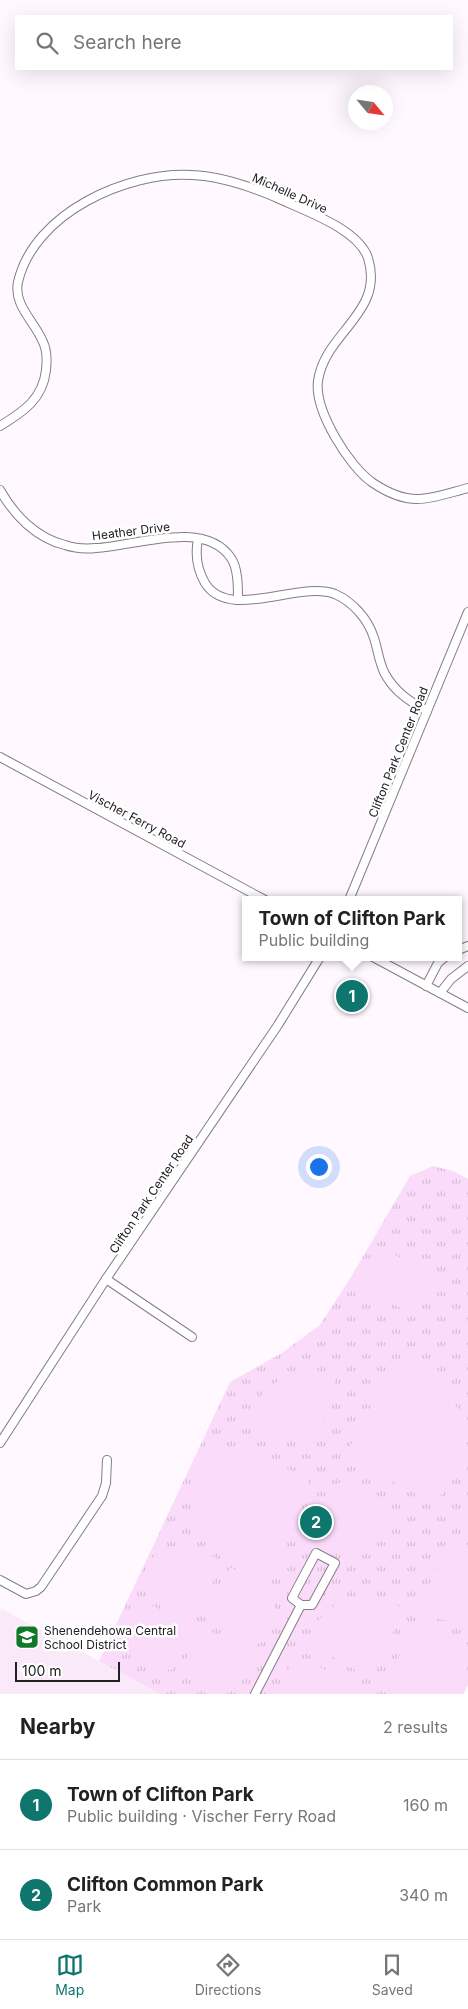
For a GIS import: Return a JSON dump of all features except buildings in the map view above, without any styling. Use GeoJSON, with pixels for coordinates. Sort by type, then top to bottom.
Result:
{"type":"FeatureCollection","features":[{"type":"Feature","properties":{"kind":"street","name":"Michelle Drive"},"geometry":{"type":"LineString","coordinates":[[0,426],[34,402],[40,392],[46,374],[43,342],[19,300],[18,285],[29,252],[63,217],[85,202],[124,184],[168,175],[192,175],[215,178],[253,188],[324,220],[354,238],[361,245],[368,258],[371,281],[368,299],[335,342],[326,358],[318,383],[321,410],[346,454],[370,482],[396,494],[418,499],[468,488]]}},
{"type":"Feature","properties":{"kind":"street","name":"Heather Drive"},"geometry":{"type":"LineString","coordinates":[[0,490],[19,518],[54,542],[66,546],[96,548],[176,536],[211,543],[225,551],[232,559],[238,586],[238,599]]}},
{"type":"Feature","properties":{"kind":"street"},"geometry":{"type":"LineString","coordinates":[[198,539],[197,562],[200,575],[208,587],[224,597],[260,599],[306,590],[326,592],[347,601],[360,612],[368,624],[374,638],[379,660],[392,684],[400,695],[427,711]]}},
{"type":"Feature","properties":{"kind":"street","name":"Clifton Park Center Road"},"geometry":{"type":"LineString","coordinates":[[351,896],[468,612]]}},
{"type":"Feature","properties":{"kind":"street","name":"Vischer Ferry Road"},"geometry":{"type":"LineString","coordinates":[[0,757],[258,896]]}},
{"type":"Feature","properties":{"kind":"street","name":"Clifton Park Center Road"},"geometry":{"type":"LineString","coordinates":[[0,1443],[106,1279],[278,1025],[318,961]]}},
{"type":"Feature","properties":{"kind":"street"},"geometry":{"type":"LineString","coordinates":[[380,961],[468,1008]]}},
{"type":"Feature","properties":{"kind":"street"},"geometry":{"type":"LineString","coordinates":[[426,986],[440,961]]}},
{"type":"Feature","properties":{"kind":"street"},"geometry":{"type":"LineString","coordinates":[[440,993],[451,978],[468,966]]}},
{"type":"Feature","properties":{"kind":"street"},"geometry":{"type":"LineString","coordinates":[[106,1279],[192,1337]]}},
{"type":"Feature","properties":{"kind":"street"},"geometry":{"type":"LineString","coordinates":[[0,1580],[26,1594],[36,1591],[41,1587],[102,1496],[106,1483],[107,1460]]}},
{"type":"Feature","properties":{"kind":"street"},"geometry":{"type":"LineString","coordinates":[[316,1553],[335,1563],[312,1605],[301,1605],[292,1598],[316,1553]]}},
{"type":"Feature","properties":{"kind":"street"},"geometry":{"type":"LineString","coordinates":[[255,1694],[301,1605]]}},
{"type":"Feature","properties":{"kind":"shaded area","name":"Shenendehowa Central School District"},"geometry":{"type":"Polygon","coordinates":[[[2,1609],[160,1694],[0,1694],[0,1612],[2,1609]]]}},
{"type":"Feature","properties":{"kind":"green space"},"geometry":{"type":"Polygon","coordinates":[[[433,1166],[453,1171],[468,1179],[468,1685],[463,1694],[160,1694],[99,1661],[230,1382],[282,1353],[320,1325],[351,1277],[410,1176],[433,1166]]]}},
{"type":"Feature","properties":{"kind":"green space"},"geometry":{"type":"Polygon","coordinates":[[[378,1246],[437,1277],[416,1316],[358,1285],[378,1246]]]}},
{"type":"Feature","properties":{"kind":"green space"},"geometry":{"type":"Polygon","coordinates":[[[395,1359],[421,1370],[444,1390],[454,1402],[466,1430],[467,1445],[464,1453],[436,1504],[349,1459],[347,1452],[395,1359]]]}},
{"type":"Feature","properties":{"kind":"green space"},"geometry":{"type":"Polygon","coordinates":[[[302,1373],[336,1376],[320,1438],[311,1444],[248,1426],[256,1405],[266,1390],[281,1380],[302,1373]]]}},
{"type":"Feature","properties":{"kind":"green space"},"geometry":{"type":"Polygon","coordinates":[[[211,1440],[306,1476],[310,1486],[275,1574],[249,1571],[228,1562],[211,1547],[200,1529],[194,1508],[194,1486],[199,1462],[211,1440]]]}},
{"type":"Feature","properties":{"kind":"green space"},"geometry":{"type":"Polygon","coordinates":[[[345,1481],[400,1515],[382,1539],[367,1548],[358,1551],[337,1552],[313,1547],[310,1545],[313,1536],[336,1484],[345,1481]]]}},
{"type":"Feature","properties":{"kind":"green space"},"geometry":{"type":"Polygon","coordinates":[[[468,1510],[468,1539],[461,1535],[460,1524],[468,1510]]]}},
{"type":"Feature","properties":{"kind":"green space"},"geometry":{"type":"Polygon","coordinates":[[[192,1545],[201,1548],[222,1563],[199,1610],[192,1614],[143,1591],[147,1569],[156,1555],[170,1548],[192,1545]]]}},
{"type":"Feature","properties":{"kind":"green space"},"geometry":{"type":"Polygon","coordinates":[[[452,1550],[468,1558],[468,1620],[453,1621],[440,1619],[415,1609],[446,1554],[452,1550]]]}},
{"type":"Feature","properties":{"kind":"green space"},"geometry":{"type":"Polygon","coordinates":[[[230,1568],[257,1580],[270,1592],[275,1609],[273,1620],[260,1645],[212,1621],[209,1613],[230,1568]]]}},
{"type":"Feature","properties":{"kind":"green space"},"geometry":{"type":"Polygon","coordinates":[[[371,1596],[389,1600],[404,1609],[375,1670],[360,1673],[306,1641],[318,1621],[333,1606],[349,1598],[371,1596]]]}},
{"type":"Feature","properties":{"kind":"green space"},"geometry":{"type":"Polygon","coordinates":[[[143,1601],[189,1624],[192,1631],[172,1670],[163,1669],[130,1649],[128,1642],[129,1623],[143,1601]]]}},
{"type":"Feature","properties":{"kind":"green space"},"geometry":{"type":"Polygon","coordinates":[[[420,1619],[443,1631],[460,1653],[464,1673],[463,1694],[405,1694],[393,1688],[388,1677],[420,1619]]]}},
{"type":"Feature","properties":{"kind":"green space"},"geometry":{"type":"Polygon","coordinates":[[[206,1629],[256,1653],[246,1672],[235,1682],[227,1685],[210,1686],[193,1681],[178,1673],[201,1632],[206,1629]]]}},
{"type":"Feature","properties":{"kind":"green space"},"geometry":{"type":"Polygon","coordinates":[[[297,1656],[355,1684],[359,1694],[282,1694],[286,1674],[297,1656]]]}},
{"type":"Feature","properties":{"kind":"place","name":"Town of Clifton Park"},"geometry":{"type":"Point","coordinates":[352,996]}},
{"type":"Feature","properties":{"kind":"place","name":"Clifton Common Park"},"geometry":{"type":"Point","coordinates":[316,1522]}},
{"type":"Feature","properties":{"kind":"place","name":"Shenendehowa Central School District"},"geometry":{"type":"Point","coordinates":[27,1637]}}]}
